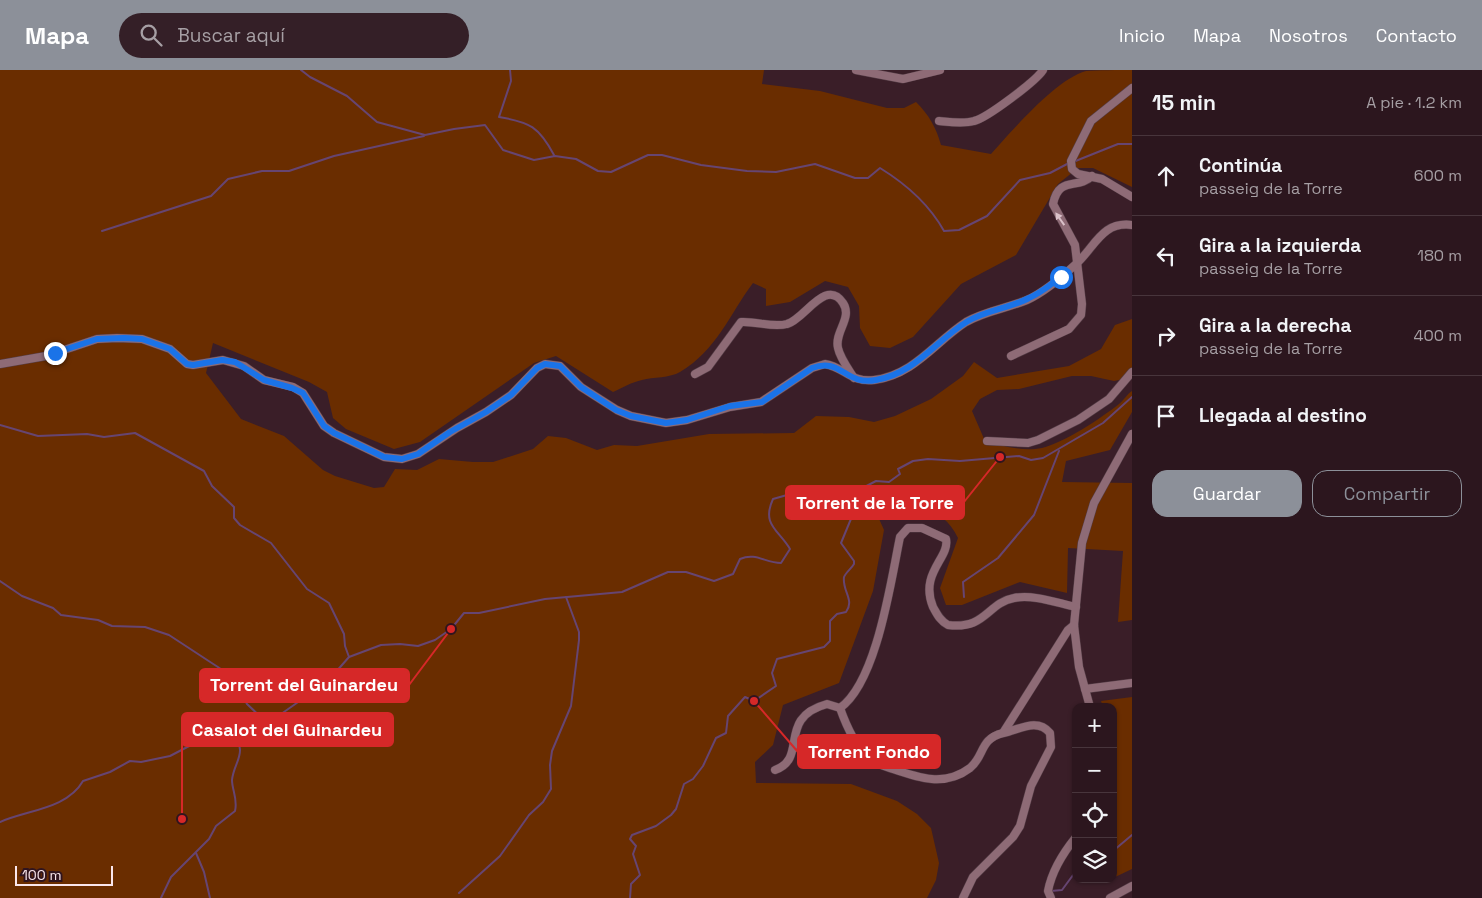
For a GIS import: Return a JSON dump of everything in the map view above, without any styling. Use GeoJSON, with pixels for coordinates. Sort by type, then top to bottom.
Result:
{"type":"FeatureCollection","features":[{"type":"Feature","properties":{"kind":"street"},"geometry":{"type":"LineString","coordinates":[[856,70],[903,79],[940,70]]}},
{"type":"Feature","properties":{"kind":"street"},"geometry":{"type":"LineString","coordinates":[[939,121],[967,123],[980,120],[1031,82],[1043,70]]}},
{"type":"Feature","properties":{"kind":"street"},"geometry":{"type":"LineString","coordinates":[[1132,88],[1092,121],[1072,157],[1073,171],[1078,174],[1102,179],[1132,197]]}},
{"type":"Feature","properties":{"kind":"street"},"geometry":{"type":"LineString","coordinates":[[1011,356],[1069,330],[1079,320],[1082,304],[1073,239],[1056,213],[1054,201],[1063,186],[1088,180],[1092,176]]}},
{"type":"Feature","properties":{"kind":"street"},"geometry":{"type":"LineString","coordinates":[[0,364],[39,358],[97,339],[142,339],[170,349],[187,364],[230,360],[244,366],[264,380],[292,388],[307,397],[328,429],[384,457],[402,459],[418,454],[450,432],[486,412],[511,395],[537,368],[545,364],[560,366],[581,387],[616,410],[631,416],[666,423],[687,420],[730,406],[762,402],[812,368],[822,364],[832,366],[854,378],[876,380],[910,368],[966,323],[1037,295],[1076,264],[1106,230],[1116,225],[1132,225]]}},
{"type":"Feature","properties":{"kind":"street"},"geometry":{"type":"LineString","coordinates":[[695,374],[708,367],[741,322],[773,326],[788,324],[801,316],[819,298],[828,295],[837,297],[845,308],[846,315],[838,338],[838,348],[854,378]]}},
{"type":"Feature","properties":{"kind":"street"},"geometry":{"type":"LineString","coordinates":[[987,440],[1028,442],[1038,440],[1078,420],[1109,399],[1132,372]]}},
{"type":"Feature","properties":{"kind":"street"},"geometry":{"type":"LineString","coordinates":[[1089,703],[1079,667],[1074,625],[1081,551],[1086,524],[1099,492],[1132,434]]}},
{"type":"Feature","properties":{"kind":"street"},"geometry":{"type":"LineString","coordinates":[[840,708],[851,698],[878,641],[900,537],[905,530],[911,527],[922,528],[946,539],[946,545],[931,578],[929,590],[934,607],[945,624],[958,626],[976,622],[985,617],[997,605],[1014,598],[1033,598],[1076,607]]}},
{"type":"Feature","properties":{"kind":"street"},"geometry":{"type":"LineString","coordinates":[[1003,733],[1068,630],[1074,625]]}},
{"type":"Feature","properties":{"kind":"street"},"geometry":{"type":"LineString","coordinates":[[1085,689],[1132,683]]}},
{"type":"Feature","properties":{"kind":"street"},"geometry":{"type":"LineString","coordinates":[[775,770],[789,759],[793,750],[796,729],[802,716],[827,704],[840,708]]}},
{"type":"Feature","properties":{"kind":"street"},"geometry":{"type":"LineString","coordinates":[[840,708],[847,726],[870,759],[926,780],[939,780],[969,769],[987,740],[1003,733],[1031,725],[1041,726],[1050,733],[1052,747],[1031,786],[1017,831],[980,868],[969,883],[963,898]]}},
{"type":"Feature","properties":{"kind":"street"},"geometry":{"type":"LineString","coordinates":[[1051,898],[1048,890],[1055,870],[1063,854],[1075,838]]}},
{"type":"Feature","properties":{"kind":"street"},"geometry":{"type":"LineString","coordinates":[[1110,898],[1132,886]]}},
{"type":"Feature","properties":{"kind":"shaded area"},"geometry":{"type":"Polygon","coordinates":[[[0,70],[764,70],[762,84],[820,91],[887,108],[904,108],[916,102],[932,122],[941,145],[991,154],[1035,107],[1061,84],[1074,76],[1086,71],[1132,70],[1132,187],[1093,168],[1078,168],[1058,184],[1016,255],[961,284],[913,337],[890,348],[870,346],[860,328],[859,306],[848,287],[825,281],[790,302],[766,306],[766,289],[753,283],[713,343],[693,363],[676,374],[638,381],[613,392],[556,356],[534,363],[420,442],[394,449],[346,429],[333,418],[327,392],[309,382],[213,343],[206,373],[241,419],[284,436],[323,470],[335,476],[374,488],[384,487],[395,469],[417,470],[439,459],[493,462],[533,449],[548,436],[566,438],[597,450],[614,445],[637,446],[709,434],[794,433],[816,416],[849,417],[874,422],[895,416],[931,399],[963,376],[974,362],[997,378],[1069,366],[1101,349],[1115,325],[1132,319],[1132,368],[1124,379],[1114,381],[1091,376],[1072,376],[1019,389],[997,390],[980,399],[972,411],[985,441],[1013,448],[1035,449],[1061,441],[1082,429],[1119,404],[1132,391],[1132,412],[1110,450],[1066,461],[1062,482],[1132,483],[1132,620],[1118,622],[1123,551],[1068,548],[1067,593],[1020,582],[962,605],[946,605],[940,588],[958,538],[952,528],[946,520],[897,492],[872,503],[884,530],[873,591],[839,683],[783,705],[773,745],[755,762],[756,783],[851,784],[897,801],[917,814],[931,828],[939,863],[936,880],[927,898],[0,898],[0,70]]]}},
{"type":"Feature","properties":{"kind":"shaded area"},"geometry":{"type":"Polygon","coordinates":[[[1132,697],[1132,869],[1117,876],[1117,703],[1102,703],[1101,701],[1132,697]]]}},
{"type":"Feature","properties":{"kind":"waterway"},"geometry":{"type":"LineString","coordinates":[[301,70],[310,77],[347,96],[377,122],[425,135],[485,125],[503,150],[534,160],[555,156],[576,159],[598,171],[611,172],[648,155],[662,155],[701,165],[747,171],[776,172],[815,164],[855,178],[868,178],[880,168],[916,195],[944,231],[959,230],[987,216],[1020,180],[1050,173],[1069,163]]}},
{"type":"Feature","properties":{"kind":"waterway"},"geometry":{"type":"LineString","coordinates":[[510,70],[511,81],[499,117],[519,121],[532,127],[543,138],[554,155]]}},
{"type":"Feature","properties":{"kind":"waterway"},"geometry":{"type":"LineString","coordinates":[[102,231],[211,196],[228,179],[262,171],[289,171],[334,156],[424,136]]}},
{"type":"Feature","properties":{"kind":"waterway"},"geometry":{"type":"LineString","coordinates":[[1073,162],[1118,144],[1132,144]]}},
{"type":"Feature","properties":{"kind":"waterway"},"geometry":{"type":"LineString","coordinates":[[0,822],[57,803],[67,798],[83,781],[110,772],[130,761],[141,762],[170,756],[195,743],[238,728],[274,719],[328,681],[349,657],[381,645],[400,644],[418,646],[435,640],[451,629],[464,613],[479,613],[545,599],[622,592],[668,572],[686,572],[714,581],[733,574],[740,559],[746,557],[756,557],[781,563],[790,549],[770,521],[769,515],[773,499],[787,495],[812,497],[855,492],[876,481],[889,482],[900,474],[898,469],[913,461],[928,459],[960,461],[1019,456],[1031,460],[1043,458],[1103,423],[1132,397]]}},
{"type":"Feature","properties":{"kind":"waterway"},"geometry":{"type":"LineString","coordinates":[[0,425],[38,436],[87,434],[104,437],[135,433],[204,471],[212,486],[234,507],[234,518],[240,525],[271,543],[307,589],[329,603],[344,634],[345,646],[349,657]]}},
{"type":"Feature","properties":{"kind":"waterway"},"geometry":{"type":"LineString","coordinates":[[964,597],[963,582],[998,558],[1034,515],[1059,451]]}},
{"type":"Feature","properties":{"kind":"waterway"},"geometry":{"type":"LineString","coordinates":[[630,898],[631,884],[640,875],[633,854],[636,846],[630,839],[632,835],[656,826],[676,809],[684,784],[693,779],[703,766],[716,738],[726,733],[728,716],[745,697],[754,701],[776,686],[772,673],[777,659],[824,647],[830,641],[830,621],[837,614],[846,612],[849,603],[844,577],[854,564],[854,561],[841,543],[853,514],[848,507],[855,492]]}},
{"type":"Feature","properties":{"kind":"waterway"},"geometry":{"type":"LineString","coordinates":[[0,581],[22,596],[53,608],[61,615],[98,620],[112,626],[145,627],[169,635],[227,673],[235,681],[247,704],[265,721]]}},
{"type":"Feature","properties":{"kind":"waterway"},"geometry":{"type":"LineString","coordinates":[[459,893],[500,856],[529,815],[543,802],[551,789],[550,765],[552,751],[571,706],[579,640],[579,632],[566,597]]}},
{"type":"Feature","properties":{"kind":"waterway"},"geometry":{"type":"LineString","coordinates":[[161,898],[171,877],[209,839],[216,826],[235,811],[236,802],[232,780],[240,751],[237,739],[232,732]]}},
{"type":"Feature","properties":{"kind":"waterway"},"geometry":{"type":"LineString","coordinates":[[1117,848],[1132,835]]}},
{"type":"Feature","properties":{"kind":"waterway"},"geometry":{"type":"LineString","coordinates":[[196,853],[204,872],[210,898]]}},
{"type":"Feature","properties":{"kind":"waterway"},"geometry":{"type":"LineString","coordinates":[[1051,891],[1062,890],[1072,876]]}},
{"type":"Feature","properties":{"kind":"place","name":"Torrent de la Torre"},"geometry":{"type":"Point","coordinates":[1000,457]}},
{"type":"Feature","properties":{"kind":"place","name":"Torrent del Guinardeu"},"geometry":{"type":"Point","coordinates":[451,629]}},
{"type":"Feature","properties":{"kind":"place","name":"Torrent Fondo"},"geometry":{"type":"Point","coordinates":[754,701]}},
{"type":"Feature","properties":{"kind":"place","name":"Casalot del Guinardeu"},"geometry":{"type":"Point","coordinates":[182,819]}},
{"type":"Feature","properties":{"kind":"route"},"geometry":{"type":"LineString","coordinates":[[55,353],[97,339],[124,338],[142,339],[170,349],[187,364],[193,365],[209,361],[230,360],[244,366],[264,380],[285,385],[303,393],[324,426],[334,433],[384,457],[402,459],[418,454],[450,432],[486,412],[511,395],[537,368],[545,364],[549,363],[560,366],[589,393],[616,410],[631,416],[658,422],[678,422],[730,406],[767,400],[812,368],[822,364],[832,366],[849,376],[861,380],[870,381],[891,376],[910,368],[958,328],[972,319],[1029,299],[1061,277]]}}]}
